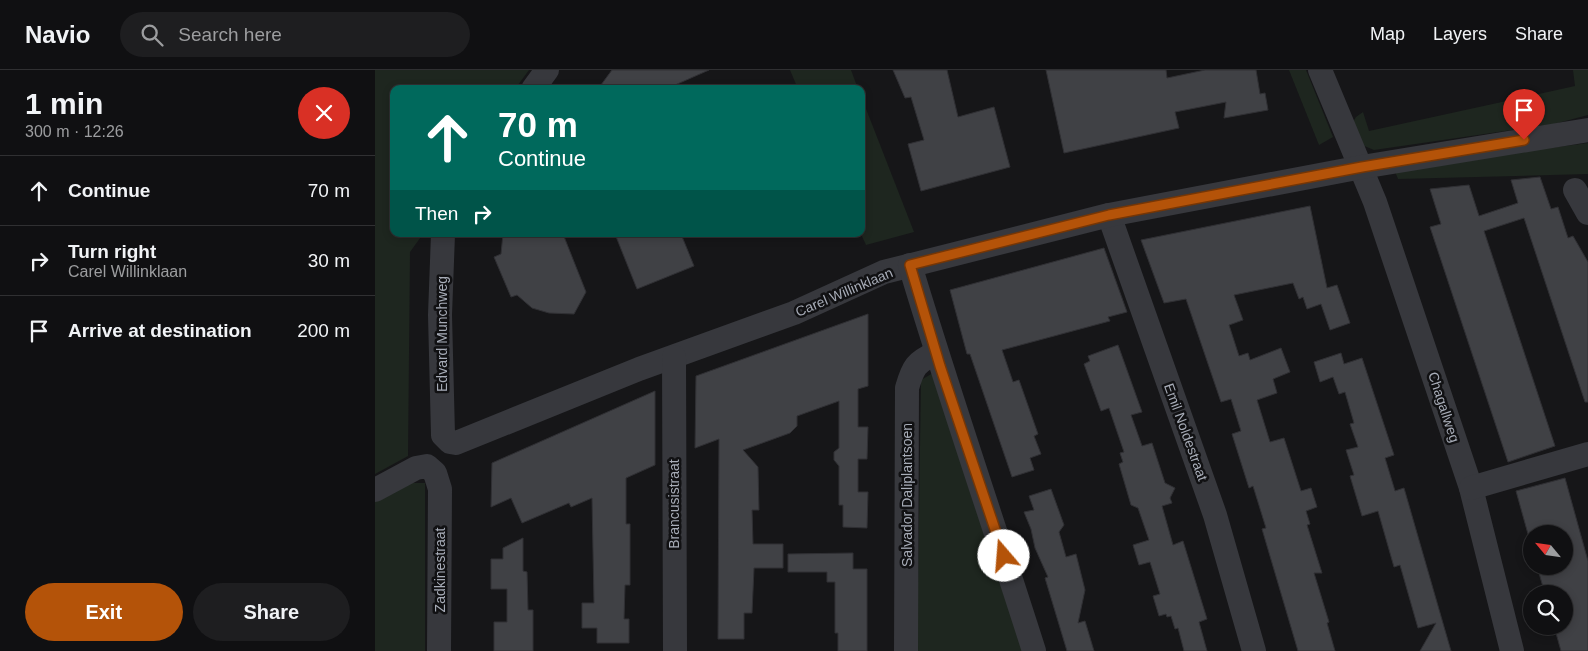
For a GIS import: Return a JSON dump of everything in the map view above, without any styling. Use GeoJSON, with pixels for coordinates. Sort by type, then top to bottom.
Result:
{"type":"FeatureCollection","features":[{"type":"Feature","properties":{"kind":"street"},"geometry":{"type":"LineString","coordinates":[[536,85],[547,70]]}},
{"type":"Feature","properties":{"kind":"street"},"geometry":{"type":"LineString","coordinates":[[1320,70],[1362,167]]}},
{"type":"Feature","properties":{"kind":"street","name":"Carel Willinklaan"},"geometry":{"type":"LineString","coordinates":[[443,435],[449,442],[459,442],[639,369],[674,358],[794,313],[884,272],[910,265],[1109,215],[1362,167],[1588,130]]}},
{"type":"Feature","properties":{"kind":"street","name":"Chagallweg"},"geometry":{"type":"LineString","coordinates":[[1362,167],[1471,488],[1512,651]]}},
{"type":"Feature","properties":{"kind":"street"},"geometry":{"type":"LineString","coordinates":[[1575,190],[1588,213]]}},
{"type":"Feature","properties":{"kind":"street","name":"Emil Noldestraat"},"geometry":{"type":"LineString","coordinates":[[1109,215],[1215,515],[1254,651]]}},
{"type":"Feature","properties":{"kind":"street","name":"Edvard Munchweg"},"geometry":{"type":"LineString","coordinates":[[443,237],[440,315],[443,435]]}},
{"type":"Feature","properties":{"kind":"street"},"geometry":{"type":"LineString","coordinates":[[910,265],[936,353],[1034,651]]}},
{"type":"Feature","properties":{"kind":"street","name":"Salvador Daliplantsoen"},"geometry":{"type":"LineString","coordinates":[[907,651],[907,388],[912,371],[921,359],[936,353]]}},
{"type":"Feature","properties":{"kind":"street","name":"Brancusistraat"},"geometry":{"type":"LineString","coordinates":[[674,358],[675,651]]}},
{"type":"Feature","properties":{"kind":"street"},"geometry":{"type":"LineString","coordinates":[[1471,488],[1588,454]]}},
{"type":"Feature","properties":{"kind":"street","name":"Zadkinestraat"},"geometry":{"type":"LineString","coordinates":[[375,490],[416,468],[427,466],[435,473],[440,489],[439,651]]}},
{"type":"Feature","properties":{"kind":"shaded area"},"geometry":{"type":"Polygon","coordinates":[[[375,70],[529,70],[518,85],[390,85],[390,237],[421,237],[410,252],[408,456],[375,474],[375,70]]]}},
{"type":"Feature","properties":{"kind":"shaded area"},"geometry":{"type":"Polygon","coordinates":[[[790,70],[851,70],[857,85],[796,85],[790,70]]]}},
{"type":"Feature","properties":{"kind":"shaded area"},"geometry":{"type":"Polygon","coordinates":[[[1289,70],[1306,70],[1333,137],[1319,145],[1289,70]]]}},
{"type":"Feature","properties":{"kind":"shaded area"},"geometry":{"type":"Polygon","coordinates":[[[1573,70],[1588,70],[1588,115],[1554,124],[1374,150],[1362,145],[1351,125],[1356,117],[1363,112],[1369,131],[1575,86],[1573,70]]]}},
{"type":"Feature","properties":{"kind":"shaded area"},"geometry":{"type":"Polygon","coordinates":[[[865,106],[914,232],[866,245],[862,237],[865,237],[865,106]]]}},
{"type":"Feature","properties":{"kind":"shaded area"},"geometry":{"type":"Polygon","coordinates":[[[1588,143],[1588,174],[1398,179],[1394,169],[1588,143]]]}},
{"type":"Feature","properties":{"kind":"shaded area"},"geometry":{"type":"Polygon","coordinates":[[[933,373],[1024,651],[917,651],[921,380],[933,373]]]}},
{"type":"Feature","properties":{"kind":"shaded area"},"geometry":{"type":"Polygon","coordinates":[[[408,483],[425,483],[425,651],[375,651],[375,499],[408,483]]]}},
{"type":"Feature","properties":{"kind":"building"},"geometry":{"type":"Polygon","coordinates":[[[612,70],[709,70],[675,85],[601,85],[612,70]]]}},
{"type":"Feature","properties":{"kind":"building"},"geometry":{"type":"Polygon","coordinates":[[[893,70],[947,70],[958,117],[994,107],[1010,167],[921,191],[908,144],[924,140],[911,97],[905,98],[893,70]]]}},
{"type":"Feature","properties":{"kind":"building"},"geometry":{"type":"Polygon","coordinates":[[[1046,70],[1166,70],[1167,78],[1205,70],[1256,70],[1260,94],[1265,93],[1268,110],[1224,118],[1226,102],[1175,112],[1179,128],[1064,153],[1046,70]]]}},
{"type":"Feature","properties":{"kind":"building"},"geometry":{"type":"Polygon","coordinates":[[[1540,177],[1551,209],[1558,207],[1568,238],[1573,236],[1588,262],[1588,402],[1585,402],[1524,218],[1484,231],[1555,446],[1508,462],[1430,227],[1441,224],[1430,189],[1469,185],[1479,216],[1518,203],[1511,180],[1540,177]]]}},
{"type":"Feature","properties":{"kind":"building"},"geometry":{"type":"Polygon","coordinates":[[[1310,206],[1327,288],[1337,285],[1350,323],[1330,330],[1321,304],[1307,309],[1303,297],[1299,299],[1293,283],[1234,295],[1243,320],[1229,325],[1239,356],[1248,353],[1250,360],[1281,348],[1290,372],[1273,379],[1277,393],[1257,400],[1270,442],[1284,438],[1301,491],[1311,488],[1317,507],[1306,511],[1310,524],[1307,525],[1322,573],[1314,573],[1329,622],[1327,623],[1335,651],[1298,651],[1262,529],[1266,528],[1253,486],[1249,488],[1232,434],[1241,431],[1231,399],[1221,402],[1186,299],[1164,303],[1141,240],[1310,206]]]}},
{"type":"Feature","properties":{"kind":"building"},"geometry":{"type":"Polygon","coordinates":[[[503,237],[564,237],[586,292],[574,314],[549,313],[532,308],[517,295],[511,297],[494,257],[501,254],[503,237]]]}},
{"type":"Feature","properties":{"kind":"building"},"geometry":{"type":"Polygon","coordinates":[[[616,237],[682,237],[694,266],[637,289],[616,237]]]}},
{"type":"Feature","properties":{"kind":"building"},"geometry":{"type":"Polygon","coordinates":[[[1104,248],[1127,312],[1108,317],[1110,321],[1002,350],[1013,382],[1019,380],[1038,434],[1034,436],[1041,454],[1030,458],[1034,470],[1012,477],[970,354],[967,354],[950,290],[1104,248]]]}},
{"type":"Feature","properties":{"kind":"building"},"geometry":{"type":"Polygon","coordinates":[[[868,314],[868,386],[858,389],[858,427],[868,427],[867,459],[858,459],[858,492],[868,492],[867,528],[843,527],[843,505],[839,505],[839,466],[834,460],[834,452],[839,448],[839,401],[797,416],[797,426],[790,433],[743,450],[758,467],[759,510],[752,510],[753,544],[783,544],[783,568],[754,568],[752,613],[744,613],[744,639],[718,639],[719,439],[695,448],[696,376],[868,314]]]}},
{"type":"Feature","properties":{"kind":"building"},"geometry":{"type":"Polygon","coordinates":[[[1118,345],[1142,412],[1131,415],[1142,446],[1152,443],[1165,483],[1175,488],[1170,498],[1172,503],[1162,506],[1173,545],[1183,541],[1207,619],[1199,622],[1207,651],[1184,651],[1178,628],[1175,629],[1171,616],[1167,617],[1166,614],[1159,616],[1153,596],[1160,594],[1150,562],[1139,565],[1133,545],[1149,540],[1138,508],[1131,505],[1119,464],[1123,462],[1120,453],[1124,452],[1109,408],[1101,411],[1084,364],[1090,361],[1088,356],[1118,345]]]}},
{"type":"Feature","properties":{"kind":"building"},"geometry":{"type":"Polygon","coordinates":[[[1341,353],[1344,364],[1362,358],[1394,455],[1385,458],[1395,491],[1404,488],[1451,651],[1420,651],[1436,623],[1418,628],[1400,565],[1394,567],[1378,511],[1362,516],[1350,476],[1354,475],[1346,450],[1358,447],[1350,424],[1354,423],[1345,392],[1339,394],[1333,377],[1320,382],[1314,362],[1341,353]]]}},
{"type":"Feature","properties":{"kind":"building"},"geometry":{"type":"Polygon","coordinates":[[[655,391],[655,465],[626,478],[626,524],[630,524],[630,585],[625,585],[624,619],[629,619],[629,643],[597,643],[597,628],[582,628],[582,603],[594,603],[592,498],[571,507],[569,503],[522,523],[511,498],[491,507],[492,463],[655,391]]]}},
{"type":"Feature","properties":{"kind":"building"},"geometry":{"type":"Polygon","coordinates":[[[1565,478],[1588,561],[1588,651],[1561,651],[1557,635],[1573,635],[1573,585],[1542,585],[1540,575],[1573,575],[1573,525],[1525,525],[1516,491],[1565,478]]]}},
{"type":"Feature","properties":{"kind":"building"},"geometry":{"type":"Polygon","coordinates":[[[1051,489],[1064,525],[1059,532],[1066,557],[1076,554],[1085,590],[1078,623],[1085,621],[1094,651],[1067,651],[1045,578],[1048,577],[1035,548],[1031,529],[1024,512],[1034,510],[1029,496],[1051,489]]]}},
{"type":"Feature","properties":{"kind":"building"},"geometry":{"type":"Polygon","coordinates":[[[523,538],[523,571],[527,572],[528,610],[533,610],[533,651],[494,651],[494,622],[507,622],[507,589],[491,589],[491,559],[503,559],[503,548],[523,538]]]}},
{"type":"Feature","properties":{"kind":"building"},"geometry":{"type":"Polygon","coordinates":[[[853,553],[853,569],[867,569],[867,651],[838,651],[838,633],[835,633],[835,582],[827,582],[827,572],[788,572],[788,554],[853,553]]]}},
{"type":"Feature","properties":{"kind":"route"},"geometry":{"type":"LineString","coordinates":[[1004,556],[961,423],[940,366],[910,265],[1109,215],[1362,167],[1524,140]]}}]}
